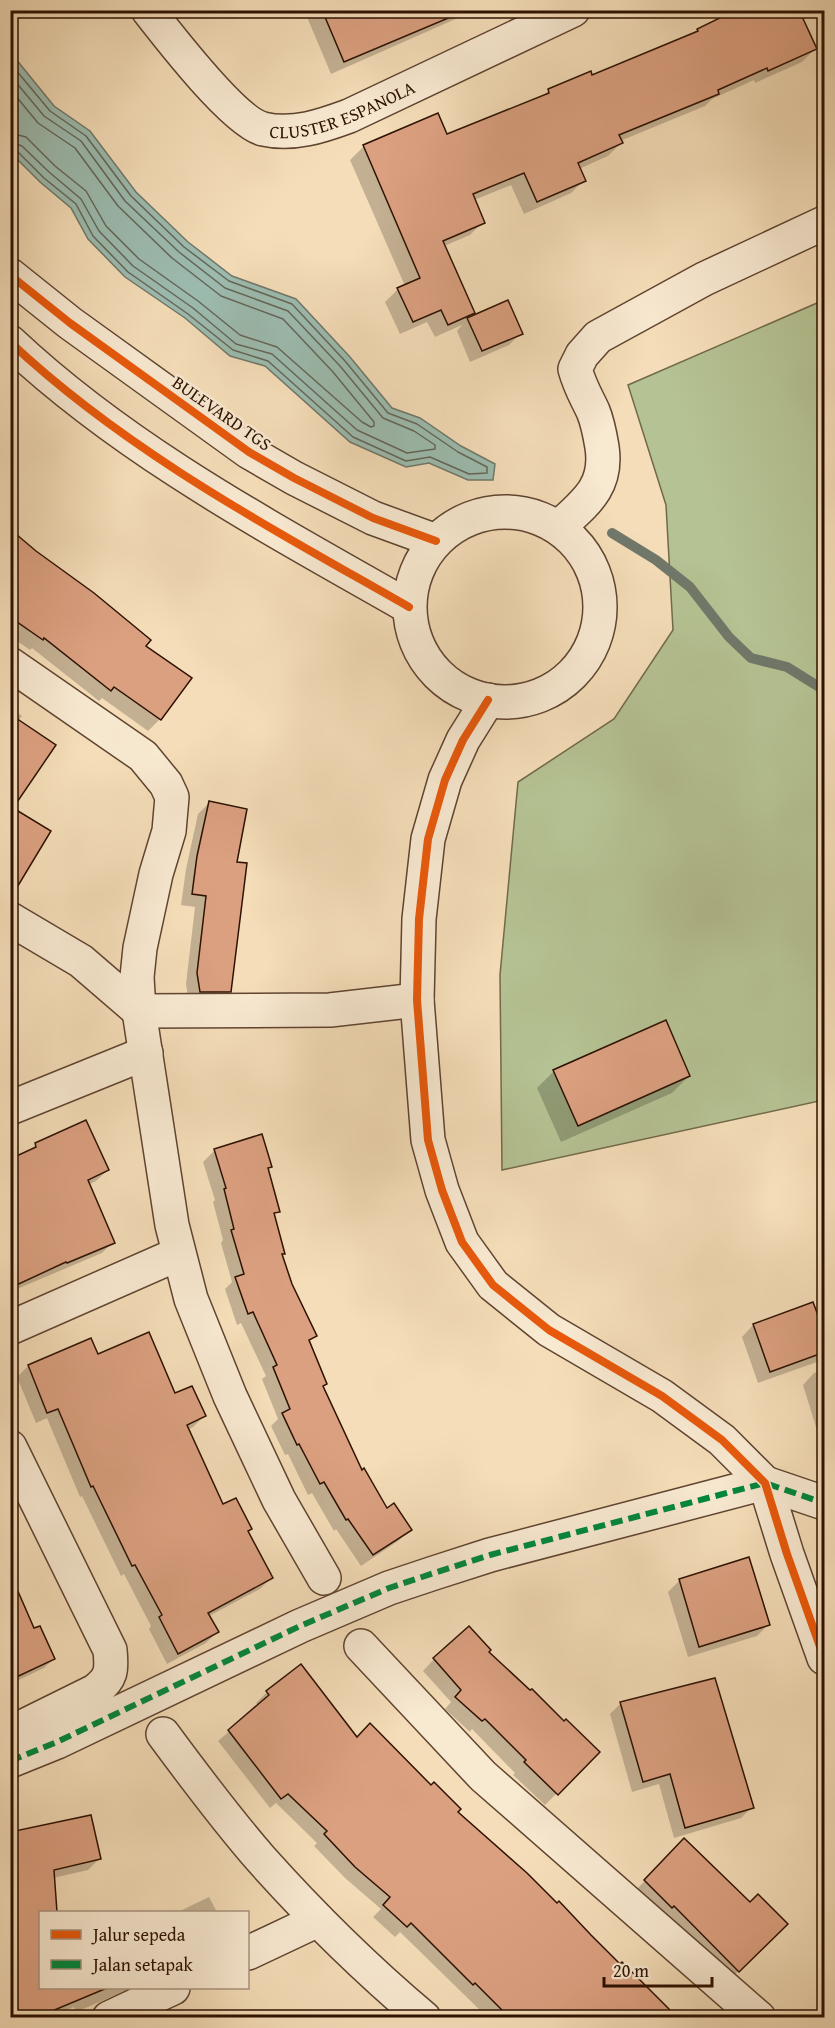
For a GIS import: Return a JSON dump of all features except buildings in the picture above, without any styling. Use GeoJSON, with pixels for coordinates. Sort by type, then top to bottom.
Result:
{"type":"FeatureCollection","features":[{"type":"Feature","properties":{"kind":"street","name":"CLUSTER ESPANOLA"},"geometry":{"type":"LineString","coordinates":[[148,10],[184,55],[242,116],[261,128],[283,132],[326,125],[349,116],[573,10]]}},
{"type":"Feature","properties":{"kind":"street"},"geometry":{"type":"LineString","coordinates":[[559,527],[595,490],[604,466],[599,431],[593,412],[580,389],[575,369],[582,355],[598,337],[638,314],[704,279],[825,223]]}},
{"type":"Feature","properties":{"kind":"street","name":"BULEVARD TGS"},"geometry":{"type":"LineString","coordinates":[[10,275],[78,329],[249,452],[294,478],[373,518],[436,541]]}},
{"type":"Feature","properties":{"kind":"street"},"geometry":{"type":"LineString","coordinates":[[10,342],[92,411],[155,457],[409,607]]}},
{"type":"Feature","properties":{"kind":"street"},"geometry":{"type":"LineString","coordinates":[[495,512],[528,514],[559,527],[580,547],[594,572],[600,600],[597,628],[587,655],[569,677],[545,693],[517,701],[488,700],[463,692],[441,678],[423,657],[413,633],[409,607],[416,571],[436,541],[463,521],[495,512]]}},
{"type":"Feature","properties":{"kind":"street"},"geometry":{"type":"LineString","coordinates":[[10,664],[143,756],[166,784],[172,797],[170,831],[156,874],[140,948],[137,977],[139,1011],[156,1132],[178,1254],[199,1323],[230,1396],[279,1500],[324,1578]]}},
{"type":"Feature","properties":{"kind":"street"},"geometry":{"type":"LineString","coordinates":[[488,700],[463,740],[445,780],[428,839],[419,919],[417,1000],[428,1140],[442,1190],[462,1242],[493,1286],[549,1330],[662,1396],[722,1440],[765,1482],[825,1503]]}},
{"type":"Feature","properties":{"kind":"street"},"geometry":{"type":"LineString","coordinates":[[10,919],[81,961],[139,1011],[330,1010],[417,1000]]}},
{"type":"Feature","properties":{"kind":"street"},"geometry":{"type":"LineString","coordinates":[[10,1108],[146,1053]]}},
{"type":"Feature","properties":{"kind":"street"},"geometry":{"type":"LineString","coordinates":[[10,1328],[178,1254]]}},
{"type":"Feature","properties":{"kind":"street"},"geometry":{"type":"LineString","coordinates":[[10,1448],[110,1650],[111,1666],[106,1682],[95,1691],[10,1733]]}},
{"type":"Feature","properties":{"kind":"street"},"geometry":{"type":"LineString","coordinates":[[765,1482],[825,1658]]}},
{"type":"Feature","properties":{"kind":"street"},"geometry":{"type":"LineString","coordinates":[[10,1761],[57,1742],[300,1626],[389,1588],[490,1555],[765,1482]]}},
{"type":"Feature","properties":{"kind":"street"},"geometry":{"type":"LineString","coordinates":[[361,1646],[483,1776],[759,2018]]}},
{"type":"Feature","properties":{"kind":"street"},"geometry":{"type":"LineString","coordinates":[[163,1734],[260,1858],[318,1920],[385,1985],[424,2018]]}},
{"type":"Feature","properties":{"kind":"street"},"geometry":{"type":"LineString","coordinates":[[249,1953],[318,1920]]}},
{"type":"Feature","properties":{"kind":"street"},"geometry":{"type":"LineString","coordinates":[[385,1985],[400,2018]]}},
{"type":"Feature","properties":{"kind":"street"},"geometry":{"type":"LineString","coordinates":[[109,2018],[158,2002]]}},
{"type":"Feature","properties":{"kind":"green space"},"geometry":{"type":"Polygon","coordinates":[[[824,300],[824,1100],[502,1170],[500,975],[518,782],[614,719],[673,630],[666,505],[628,385],[824,300]]]}},
{"type":"Feature","properties":{"kind":"water"},"geometry":{"type":"Polygon","coordinates":[[[11,53],[54,106],[90,131],[136,192],[188,242],[232,276],[296,299],[350,357],[392,408],[420,418],[461,446],[495,464],[493,480],[468,480],[429,463],[406,467],[350,442],[265,366],[230,356],[185,318],[125,277],[88,239],[71,208],[11,153],[11,53]]]}},
{"type":"Feature","properties":{"kind":"waterway"},"geometry":{"type":"LineString","coordinates":[[612,533],[656,560],[690,587],[729,637],[751,658],[787,667],[824,690]]}},
{"type":"Feature","properties":{"kind":"marked path"},"geometry":{"type":"LineString","coordinates":[[10,1761],[57,1742],[300,1626],[389,1588],[490,1555],[765,1483],[824,1503]]}},
{"type":"Feature","properties":{"kind":"cycle path"},"geometry":{"type":"LineString","coordinates":[[10,275],[70,323],[249,452],[294,478],[373,518],[436,541]]}},
{"type":"Feature","properties":{"kind":"cycle path"},"geometry":{"type":"LineString","coordinates":[[10,342],[55,382],[102,419],[151,453],[253,517],[409,607]]}},
{"type":"Feature","properties":{"kind":"cycle path"},"geometry":{"type":"LineString","coordinates":[[488,700],[463,740],[445,780],[428,839],[419,919],[417,1000],[428,1140],[442,1190],[462,1242],[493,1285],[549,1330],[662,1396],[722,1440],[765,1483],[787,1554],[824,1658]]}}]}
